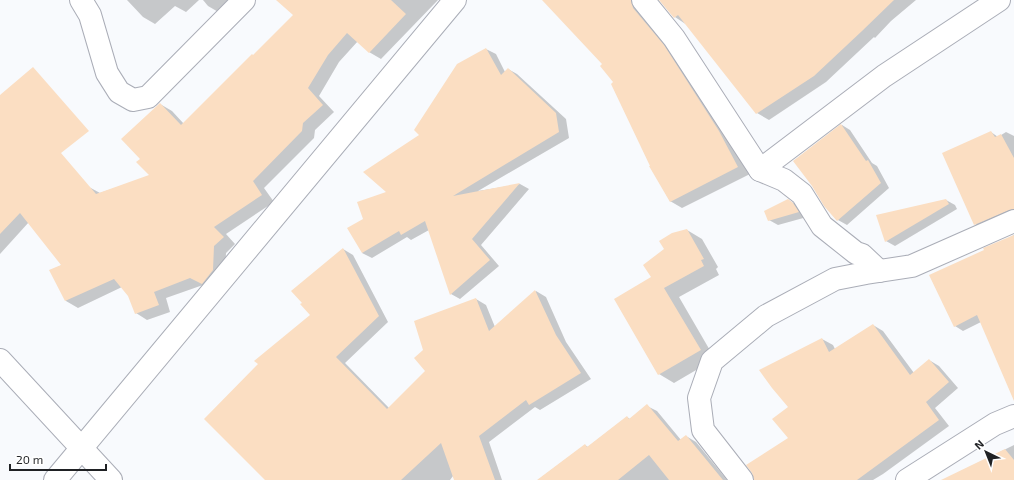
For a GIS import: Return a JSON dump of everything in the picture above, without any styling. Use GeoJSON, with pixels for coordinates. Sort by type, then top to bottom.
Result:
{"type":"FeatureCollection","features":[{"type":"Feature","properties":{"kind":"street"},"geometry":{"type":"LineString","coordinates":[[81,0],[90,15],[107,73],[119,92],[133,100],[148,97],[244,0]]}},
{"type":"Feature","properties":{"kind":"street"},"geometry":{"type":"LineString","coordinates":[[55,480],[455,0]]}},
{"type":"Feature","properties":{"kind":"street"},"geometry":{"type":"LineString","coordinates":[[643,0],[674,38],[760,170],[784,180],[802,194],[822,226],[851,249],[862,255],[880,271]]}},
{"type":"Feature","properties":{"kind":"street"},"geometry":{"type":"LineString","coordinates":[[760,170],[884,76],[999,0]]}},
{"type":"Feature","properties":{"kind":"street"},"geometry":{"type":"LineString","coordinates":[[742,480],[703,430],[699,398],[712,361],[766,316],[835,280],[866,272],[912,266],[1014,221]]}},
{"type":"Feature","properties":{"kind":"street"},"geometry":{"type":"LineString","coordinates":[[0,360],[111,480]]}},
{"type":"Feature","properties":{"kind":"street"},"geometry":{"type":"LineString","coordinates":[[907,480],[995,424],[1014,416]]}},
{"type":"Feature","properties":{"kind":"building"},"geometry":{"type":"Polygon","coordinates":[[[276,0],[391,0],[406,14],[369,53],[347,33],[328,55],[308,88],[323,105],[303,123],[302,131],[253,181],[262,195],[214,227],[224,237],[214,246],[213,270],[202,284],[190,278],[154,292],[159,305],[135,314],[128,296],[114,279],[65,301],[49,270],[61,265],[20,213],[0,234],[0,95],[33,67],[89,131],[61,153],[96,194],[149,175],[136,162],[140,159],[121,139],[160,103],[181,125],[293,15],[276,0]]]}},
{"type":"Feature","properties":{"kind":"building"},"geometry":{"type":"Polygon","coordinates":[[[542,0],[631,0],[633,8],[664,45],[719,131],[738,167],[670,202],[649,166],[611,84],[613,82],[600,66],[602,64],[542,0]]]}},
{"type":"Feature","properties":{"kind":"building"},"geometry":{"type":"Polygon","coordinates":[[[659,0],[894,0],[814,76],[756,114],[678,15],[674,18],[659,0]]]}},
{"type":"Feature","properties":{"kind":"building"},"geometry":{"type":"Polygon","coordinates":[[[486,48],[501,75],[508,68],[556,113],[559,132],[453,196],[520,183],[472,239],[490,260],[450,295],[425,221],[401,235],[399,231],[362,253],[347,228],[363,219],[357,202],[386,192],[363,172],[419,135],[414,130],[457,64],[486,48]]]}},
{"type":"Feature","properties":{"kind":"building"},"geometry":{"type":"Polygon","coordinates":[[[841,124],[866,161],[868,160],[881,183],[837,221],[824,206],[812,186],[793,161],[841,124]]]}},
{"type":"Feature","properties":{"kind":"building"},"geometry":{"type":"Polygon","coordinates":[[[991,131],[995,137],[1001,134],[1014,158],[1014,209],[974,225],[942,153],[991,131]]]}},
{"type":"Feature","properties":{"kind":"building"},"geometry":{"type":"Polygon","coordinates":[[[788,199],[793,203],[799,212],[768,221],[764,211],[788,199]]]}},
{"type":"Feature","properties":{"kind":"building"},"geometry":{"type":"Polygon","coordinates":[[[946,199],[949,204],[885,242],[876,215],[946,199]]]}},
{"type":"Feature","properties":{"kind":"building"},"geometry":{"type":"Polygon","coordinates":[[[687,229],[704,259],[701,260],[704,266],[664,288],[701,350],[658,375],[614,299],[651,277],[643,265],[664,249],[659,241],[672,233],[687,229]]]}},
{"type":"Feature","properties":{"kind":"building"},"geometry":{"type":"Polygon","coordinates":[[[1014,235],[1014,401],[977,315],[954,327],[929,275],[984,250],[983,248],[1014,235]]]}},
{"type":"Feature","properties":{"kind":"building"},"geometry":{"type":"Polygon","coordinates":[[[343,248],[379,316],[336,357],[387,409],[425,371],[414,358],[423,350],[414,321],[476,298],[489,331],[535,290],[556,335],[581,373],[529,405],[526,400],[479,436],[495,480],[454,480],[441,443],[401,480],[265,480],[204,419],[258,364],[254,361],[310,315],[291,291],[343,248]]]}},
{"type":"Feature","properties":{"kind":"building"},"geometry":{"type":"Polygon","coordinates":[[[873,324],[910,375],[929,359],[949,382],[926,402],[939,420],[857,480],[754,480],[752,473],[746,465],[788,438],[772,419],[788,407],[759,370],[822,338],[829,352],[873,324]]]}},
{"type":"Feature","properties":{"kind":"building"},"geometry":{"type":"Polygon","coordinates":[[[647,404],[678,441],[686,435],[723,480],[669,480],[649,455],[618,480],[537,480],[585,444],[587,447],[627,416],[629,419],[647,404]]]}},
{"type":"Feature","properties":{"kind":"building"},"geometry":{"type":"Polygon","coordinates":[[[1005,449],[1014,460],[1014,480],[941,480],[1005,449]]]}}]}
